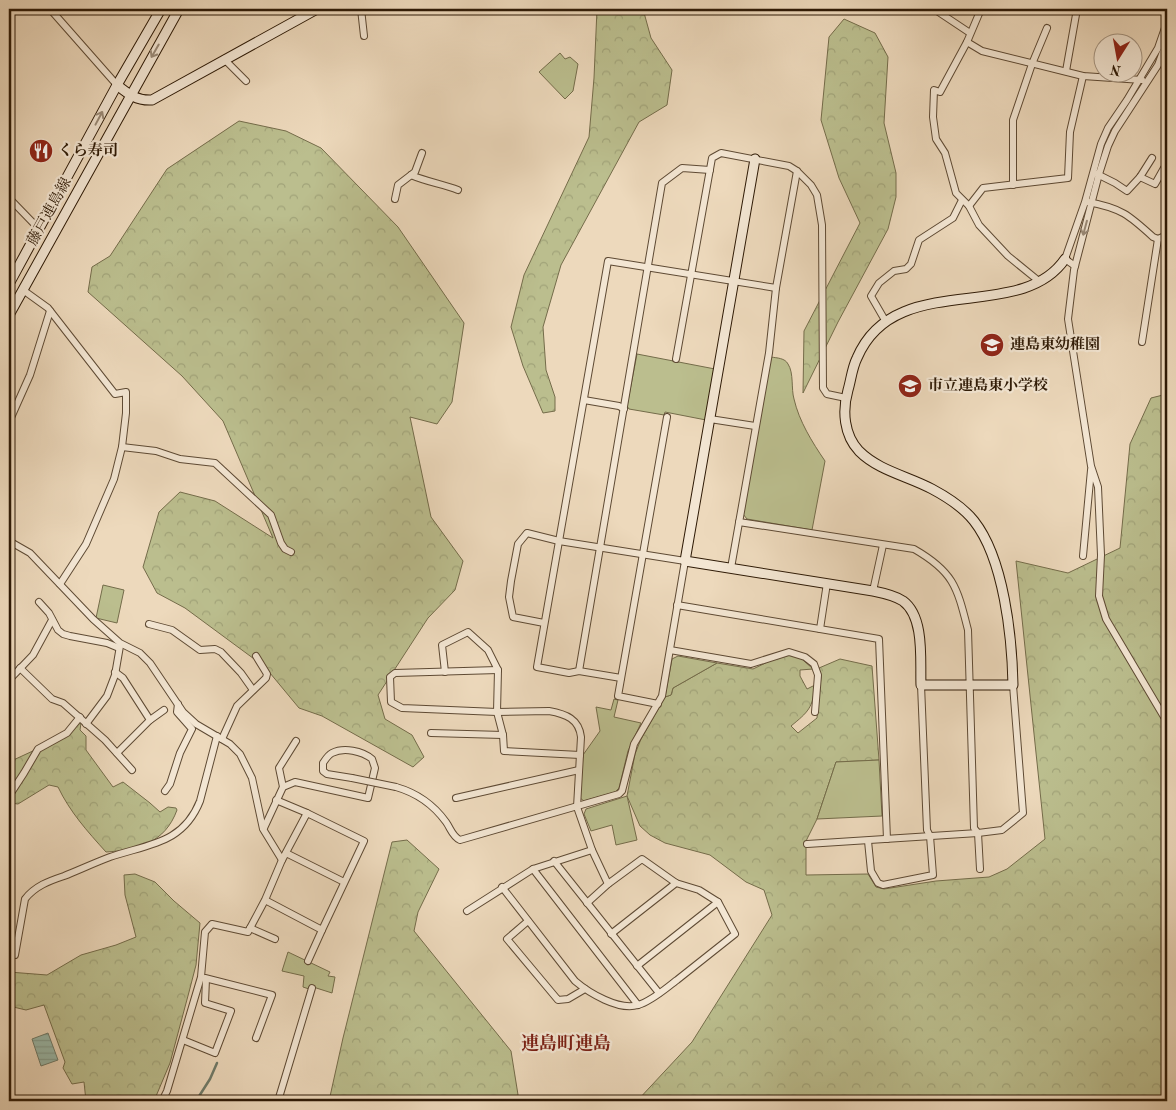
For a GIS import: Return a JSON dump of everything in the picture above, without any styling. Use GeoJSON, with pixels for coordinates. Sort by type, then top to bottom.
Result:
{"type":"FeatureCollection","features":[{"type":"Feature","properties":{"kind":"street"},"geometry":{"type":"LineString","coordinates":[[50,9],[117,85],[130,95],[142,100],[152,100],[317,9]]}},
{"type":"Feature","properties":{"kind":"street","name":"藤戸連島線"},"geometry":{"type":"LineString","coordinates":[[9,284],[117,85],[161,9]]}},
{"type":"Feature","properties":{"kind":"street","name":"藤戸連島線"},"geometry":{"type":"LineString","coordinates":[[9,315],[179,9]]}},
{"type":"Feature","properties":{"kind":"street"},"geometry":{"type":"LineString","coordinates":[[361,9],[364,36]]}},
{"type":"Feature","properties":{"kind":"street"},"geometry":{"type":"LineString","coordinates":[[934,9],[970,33]]}},
{"type":"Feature","properties":{"kind":"street"},"geometry":{"type":"LineString","coordinates":[[981,9],[967,42],[940,92],[934,90],[933,117],[936,139],[945,153],[956,193],[969,206],[979,226],[1008,256],[1040,282]]}},
{"type":"Feature","properties":{"kind":"street"},"geometry":{"type":"LineString","coordinates":[[1066,71],[1077,9]]}},
{"type":"Feature","properties":{"kind":"street"},"geometry":{"type":"LineString","coordinates":[[1144,72],[1158,48],[1167,22]]}},
{"type":"Feature","properties":{"kind":"street"},"geometry":{"type":"LineString","coordinates":[[1014,184],[1013,120],[1032,64],[1047,28]]}},
{"type":"Feature","properties":{"kind":"street"},"geometry":{"type":"LineString","coordinates":[[1095,174],[1114,131],[1158,66],[1167,41]]}},
{"type":"Feature","properties":{"kind":"street"},"geometry":{"type":"LineString","coordinates":[[967,42],[982,51],[1083,76],[1094,77]]}},
{"type":"Feature","properties":{"kind":"street"},"geometry":{"type":"LineString","coordinates":[[224,59],[246,81]]}},
{"type":"Feature","properties":{"kind":"street"},"geometry":{"type":"LineString","coordinates":[[1150,61],[1158,66],[1167,65]]}},
{"type":"Feature","properties":{"kind":"street"},"geometry":{"type":"LineString","coordinates":[[969,206],[983,188],[1068,178],[1070,132],[1083,76]]}},
{"type":"Feature","properties":{"kind":"street"},"geometry":{"type":"LineString","coordinates":[[1139,82],[1108,128],[1088,202],[1075,266],[1068,319],[1091,466],[1098,487],[1101,530],[1099,596],[1106,620],[1167,722]]}},
{"type":"Feature","properties":{"kind":"street"},"geometry":{"type":"LineString","coordinates":[[395,199],[398,184],[418,168],[422,153]]}},
{"type":"Feature","properties":{"kind":"street"},"geometry":{"type":"LineString","coordinates":[[676,359],[712,158],[721,153],[788,166],[797,171],[811,185],[816,196],[822,225],[823,388],[828,394],[846,398]]}},
{"type":"Feature","properties":{"kind":"street"},"geometry":{"type":"LineString","coordinates":[[1095,174],[1127,191],[1140,177],[1152,158]]}},
{"type":"Feature","properties":{"kind":"street"},"geometry":{"type":"LineString","coordinates":[[264,829],[283,787],[295,782],[368,798],[375,768],[374,763],[360,752],[343,751],[331,754],[323,763],[322,768],[327,774],[352,778],[396,787],[412,792],[434,807],[447,823],[454,837],[460,840],[577,807],[622,792],[634,744],[662,696],[755,159]]}},
{"type":"Feature","properties":{"kind":"street"},"geometry":{"type":"LineString","coordinates":[[1140,177],[1155,184],[1167,165]]}},
{"type":"Feature","properties":{"kind":"street"},"geometry":{"type":"LineString","coordinates":[[579,671],[662,183],[682,168],[710,170]]}},
{"type":"Feature","properties":{"kind":"street"},"geometry":{"type":"LineString","coordinates":[[731,568],[769,353],[776,288],[797,171]]}},
{"type":"Feature","properties":{"kind":"street"},"geometry":{"type":"LineString","coordinates":[[411,175],[458,190]]}},
{"type":"Feature","properties":{"kind":"street"},"geometry":{"type":"LineString","coordinates":[[9,198],[39,229]]}},
{"type":"Feature","properties":{"kind":"street"},"geometry":{"type":"LineString","coordinates":[[886,322],[871,296],[879,284],[894,271],[906,270],[911,264],[919,240],[953,218],[962,200]]}},
{"type":"Feature","properties":{"kind":"street"},"geometry":{"type":"LineString","coordinates":[[1088,202],[1113,208],[1131,217],[1153,237],[1158,239],[1167,235]]}},
{"type":"Feature","properties":{"kind":"street"},"geometry":{"type":"LineString","coordinates":[[807,844],[1002,830],[1023,813],[1011,645],[996,567],[987,542],[974,520],[945,496],[925,485],[881,467],[866,458],[849,436],[846,422],[846,398],[856,358],[874,331],[886,322],[908,311],[932,302],[1013,291],[1031,287],[1040,282],[1058,270],[1065,259],[1088,202]]}},
{"type":"Feature","properties":{"kind":"street"},"geometry":{"type":"LineString","coordinates":[[1142,342],[1158,239]]}},
{"type":"Feature","properties":{"kind":"street"},"geometry":{"type":"LineString","coordinates":[[1065,259],[1075,266]]}},
{"type":"Feature","properties":{"kind":"street"},"geometry":{"type":"LineString","coordinates":[[621,678],[579,671],[569,673],[537,667],[608,261],[776,288]]}},
{"type":"Feature","properties":{"kind":"street"},"geometry":{"type":"LineString","coordinates":[[22,290],[47,308],[115,394],[126,392],[126,413],[122,447],[114,479],[86,544],[60,584]]}},
{"type":"Feature","properties":{"kind":"street"},"geometry":{"type":"LineString","coordinates":[[9,422],[30,375],[47,308]]}},
{"type":"Feature","properties":{"kind":"street"},"geometry":{"type":"LineString","coordinates":[[584,400],[619,406],[624,409]]}},
{"type":"Feature","properties":{"kind":"street"},"geometry":{"type":"LineString","coordinates":[[658,704],[618,696],[667,417]]}},
{"type":"Feature","properties":{"kind":"street"},"geometry":{"type":"LineString","coordinates":[[710,419],[755,426]]}},
{"type":"Feature","properties":{"kind":"street"},"geometry":{"type":"LineString","coordinates":[[122,447],[156,451],[180,459],[215,463],[271,515],[281,543],[285,549],[291,552]]}},
{"type":"Feature","properties":{"kind":"street"},"geometry":{"type":"LineString","coordinates":[[1083,556],[1091,466]]}},
{"type":"Feature","properties":{"kind":"street"},"geometry":{"type":"LineString","coordinates":[[739,522],[914,549],[932,559],[950,577],[960,598],[968,630],[974,828],[978,833],[980,869]]}},
{"type":"Feature","properties":{"kind":"street"},"geometry":{"type":"LineString","coordinates":[[544,623],[513,617],[509,597],[510,580],[518,544],[527,533],[560,541],[873,591],[902,601],[907,605],[919,625],[927,830],[930,836],[933,875],[883,885],[878,883],[871,871],[868,841]]}},
{"type":"Feature","properties":{"kind":"street"},"geometry":{"type":"LineString","coordinates":[[9,540],[30,553],[120,646]]}},
{"type":"Feature","properties":{"kind":"street"},"geometry":{"type":"LineString","coordinates":[[873,591],[883,545]]}},
{"type":"Feature","properties":{"kind":"street"},"geometry":{"type":"LineString","coordinates":[[820,629],[827,583]]}},
{"type":"Feature","properties":{"kind":"street"},"geometry":{"type":"LineString","coordinates":[[38,602],[58,630],[70,636],[120,646],[140,653],[150,663],[183,712],[196,724],[219,737],[240,754],[252,778],[264,829],[282,860]]}},
{"type":"Feature","properties":{"kind":"street"},"geometry":{"type":"LineString","coordinates":[[677,605],[879,639],[888,838]]}},
{"type":"Feature","properties":{"kind":"street"},"geometry":{"type":"LineString","coordinates":[[9,680],[33,655],[52,620]]}},
{"type":"Feature","properties":{"kind":"street"},"geometry":{"type":"LineString","coordinates":[[148,624],[172,630],[200,650],[216,649],[241,673],[253,690]]}},
{"type":"Feature","properties":{"kind":"street"},"geometry":{"type":"LineString","coordinates":[[444,672],[442,645],[468,632],[488,650],[498,670],[498,712],[504,751],[580,755]]}},
{"type":"Feature","properties":{"kind":"street"},"geometry":{"type":"LineString","coordinates":[[86,724],[107,696],[115,672],[120,646]]}},
{"type":"Feature","properties":{"kind":"street"},"geometry":{"type":"LineString","coordinates":[[670,650],[751,664],[789,652],[805,657],[814,664],[818,675],[815,712]]}},
{"type":"Feature","properties":{"kind":"street"},"geometry":{"type":"LineString","coordinates":[[15,955],[25,899],[29,894],[51,880],[111,857],[163,842],[174,836],[186,824],[197,810],[219,737],[237,706],[263,681],[266,674],[256,656]]}},
{"type":"Feature","properties":{"kind":"street"},"geometry":{"type":"LineString","coordinates":[[20,668],[52,699],[63,703],[80,717],[132,770]]}},
{"type":"Feature","properties":{"kind":"street"},"geometry":{"type":"LineString","coordinates":[[498,670],[395,673],[390,677],[391,702],[402,708],[498,712],[549,711],[576,722],[580,728],[577,807],[592,850],[608,884]]}},
{"type":"Feature","properties":{"kind":"street"},"geometry":{"type":"LineString","coordinates":[[115,672],[123,678],[150,720]]}},
{"type":"Feature","properties":{"kind":"street"},"geometry":{"type":"LineString","coordinates":[[922,685],[1013,684]]}},
{"type":"Feature","properties":{"kind":"street"},"geometry":{"type":"LineString","coordinates":[[165,791],[170,784],[180,753],[192,729],[177,712],[178,704]]}},
{"type":"Feature","properties":{"kind":"street"},"geometry":{"type":"LineString","coordinates":[[116,753],[150,720],[164,710]]}},
{"type":"Feature","properties":{"kind":"street"},"geometry":{"type":"LineString","coordinates":[[9,796],[38,749],[67,734],[80,717]]}},
{"type":"Feature","properties":{"kind":"street"},"geometry":{"type":"LineString","coordinates":[[431,733],[503,735]]}},
{"type":"Feature","properties":{"kind":"street"},"geometry":{"type":"LineString","coordinates":[[283,787],[279,768],[296,741]]}},
{"type":"Feature","properties":{"kind":"street"},"geometry":{"type":"LineString","coordinates":[[456,798],[579,770]]}},
{"type":"Feature","properties":{"kind":"street"},"geometry":{"type":"LineString","coordinates":[[276,800],[364,841],[308,961]]}},
{"type":"Feature","properties":{"kind":"street"},"geometry":{"type":"LineString","coordinates":[[183,1040],[215,1053],[231,1011],[205,1003],[204,932],[212,924],[248,932],[265,900],[282,860],[307,813]]}},
{"type":"Feature","properties":{"kind":"street"},"geometry":{"type":"LineString","coordinates":[[467,911],[533,869],[592,850]]}},
{"type":"Feature","properties":{"kind":"street"},"geometry":{"type":"LineString","coordinates":[[286,852],[344,882]]}},
{"type":"Feature","properties":{"kind":"street"},"geometry":{"type":"LineString","coordinates":[[502,887],[575,981],[585,989],[624,1006],[638,1005],[659,993],[735,934],[718,902],[699,890],[676,883],[642,859],[608,884],[587,903]]}},
{"type":"Feature","properties":{"kind":"street"},"geometry":{"type":"LineString","coordinates":[[554,862],[659,993]]}},
{"type":"Feature","properties":{"kind":"street"},"geometry":{"type":"LineString","coordinates":[[533,869],[638,1005]]}},
{"type":"Feature","properties":{"kind":"street"},"geometry":{"type":"LineString","coordinates":[[611,934],[676,883]]}},
{"type":"Feature","properties":{"kind":"street"},"geometry":{"type":"LineString","coordinates":[[265,900],[322,930]]}},
{"type":"Feature","properties":{"kind":"street"},"geometry":{"type":"LineString","coordinates":[[636,966],[718,902]]}},
{"type":"Feature","properties":{"kind":"street"},"geometry":{"type":"LineString","coordinates":[[528,921],[507,939],[558,1000],[568,999],[585,989]]}},
{"type":"Feature","properties":{"kind":"street"},"geometry":{"type":"LineString","coordinates":[[250,928],[276,939]]}},
{"type":"Feature","properties":{"kind":"street"},"geometry":{"type":"LineString","coordinates":[[204,978],[272,995],[256,1038]]}},
{"type":"Feature","properties":{"kind":"street"},"geometry":{"type":"LineString","coordinates":[[162,1101],[167,1091],[204,978]]}},
{"type":"Feature","properties":{"kind":"street"},"geometry":{"type":"LineString","coordinates":[[278,1101],[312,988]]}},
{"type":"Feature","properties":{"kind":"green space"},"geometry":{"type":"Polygon","coordinates":[[[597,9],[643,9],[651,38],[672,70],[667,105],[639,122],[561,265],[543,327],[546,370],[555,397],[555,411],[543,413],[523,366],[511,327],[524,275],[589,137],[597,9]]]}},
{"type":"Feature","properties":{"kind":"green space"},"geometry":{"type":"Polygon","coordinates":[[[844,19],[875,33],[888,57],[884,123],[896,173],[896,197],[888,229],[838,322],[803,393],[804,331],[860,223],[839,178],[821,120],[829,37],[844,19]]]}},
{"type":"Feature","properties":{"kind":"green space"},"geometry":{"type":"Polygon","coordinates":[[[560,53],[565,59],[570,57],[578,64],[573,91],[565,99],[539,72],[560,53]]]}},
{"type":"Feature","properties":{"kind":"green space"},"geometry":{"type":"Polygon","coordinates":[[[239,121],[286,131],[321,148],[398,227],[464,323],[452,402],[437,424],[410,417],[431,517],[463,561],[455,590],[428,618],[378,695],[385,719],[412,735],[424,757],[413,767],[322,716],[299,708],[265,667],[185,608],[157,593],[143,567],[159,512],[180,492],[215,501],[273,538],[223,421],[182,376],[88,292],[92,267],[110,256],[167,169],[239,121]]]}},
{"type":"Feature","properties":{"kind":"green space"},"geometry":{"type":"Polygon","coordinates":[[[637,354],[715,369],[706,420],[665,412],[664,415],[629,409],[627,406],[637,354]]]}},
{"type":"Feature","properties":{"kind":"green space"},"geometry":{"type":"Polygon","coordinates":[[[771,357],[783,359],[787,362],[791,372],[793,395],[799,415],[825,461],[812,530],[747,519],[743,514],[771,357]]]}},
{"type":"Feature","properties":{"kind":"green space"},"geometry":{"type":"Polygon","coordinates":[[[1167,394],[1167,1101],[637,1101],[692,1042],[772,915],[764,890],[746,882],[710,855],[665,843],[650,835],[640,826],[627,796],[635,754],[641,739],[665,697],[671,695],[673,688],[717,663],[753,669],[776,658],[790,655],[802,659],[813,669],[800,670],[800,676],[807,689],[815,685],[809,709],[791,726],[798,733],[817,718],[821,677],[819,668],[840,659],[872,666],[879,760],[836,762],[817,819],[806,841],[806,875],[868,874],[876,887],[884,889],[936,881],[989,877],[1007,869],[1045,839],[1016,561],[1068,573],[1120,548],[1130,444],[1151,398],[1167,394]]]}},
{"type":"Feature","properties":{"kind":"green space"},"geometry":{"type":"Polygon","coordinates":[[[103,585],[124,590],[117,623],[96,618],[103,585]]]}},
{"type":"Feature","properties":{"kind":"green space"},"geometry":{"type":"Polygon","coordinates":[[[678,656],[717,663],[673,688],[671,695],[665,697],[672,659],[678,656]]]}},
{"type":"Feature","properties":{"kind":"green space"},"geometry":{"type":"Polygon","coordinates":[[[614,699],[618,700],[614,717],[641,723],[628,751],[619,788],[615,792],[584,801],[580,798],[583,755],[600,731],[596,707],[611,710],[614,699]]]}},
{"type":"Feature","properties":{"kind":"green space"},"geometry":{"type":"Polygon","coordinates":[[[79,721],[81,723],[80,730],[86,736],[86,750],[113,787],[123,782],[160,812],[168,807],[176,808],[177,810],[172,821],[158,837],[149,843],[139,847],[106,852],[73,813],[58,787],[49,785],[18,804],[10,803],[9,799],[39,751],[79,721]]]}},
{"type":"Feature","properties":{"kind":"green space"},"geometry":{"type":"Polygon","coordinates":[[[35,750],[9,792],[9,762],[35,750]]]}},
{"type":"Feature","properties":{"kind":"green space"},"geometry":{"type":"Polygon","coordinates":[[[879,760],[882,816],[817,819],[836,762],[879,760]]]}},
{"type":"Feature","properties":{"kind":"green space"},"geometry":{"type":"Polygon","coordinates":[[[627,796],[637,840],[616,845],[612,825],[591,831],[584,814],[586,809],[627,796]]]}},
{"type":"Feature","properties":{"kind":"green space"},"geometry":{"type":"Polygon","coordinates":[[[407,840],[439,869],[418,912],[414,931],[511,1051],[519,1101],[329,1101],[392,842],[407,840]]]}},
{"type":"Feature","properties":{"kind":"green space"},"geometry":{"type":"Polygon","coordinates":[[[135,874],[155,882],[200,923],[196,965],[170,1063],[154,1101],[86,1101],[84,1082],[72,1084],[63,1068],[65,1062],[44,1005],[26,1010],[9,1006],[9,972],[47,975],[81,955],[136,937],[125,895],[124,875],[135,874]]]}},
{"type":"Feature","properties":{"kind":"green space"},"geometry":{"type":"Polygon","coordinates":[[[288,952],[330,972],[328,976],[335,977],[332,993],[310,986],[309,989],[303,987],[304,976],[282,971],[288,952]]]}},
{"type":"Feature","properties":{"kind":"shaded area"},"geometry":{"type":"Polygon","coordinates":[[[48,1033],[58,1060],[41,1066],[32,1039],[48,1033]]]}},
{"type":"Feature","properties":{"kind":"waterway"},"geometry":{"type":"LineString","coordinates":[[196,1101],[210,1079],[217,1063]]}},
{"type":"Feature","properties":{"kind":"place","name":"くら寿司"},"geometry":{"type":"Point","coordinates":[41,151]}},
{"type":"Feature","properties":{"kind":"place","name":"連島東幼稚園"},"geometry":{"type":"Point","coordinates":[992,345]}},
{"type":"Feature","properties":{"kind":"place","name":"市立連島東小学校"},"geometry":{"type":"Point","coordinates":[910,386]}},
{"type":"Feature","properties":{"kind":"district","name":"連島町連島"},"geometry":{"type":"Point","coordinates":[566,1044]}}]}
